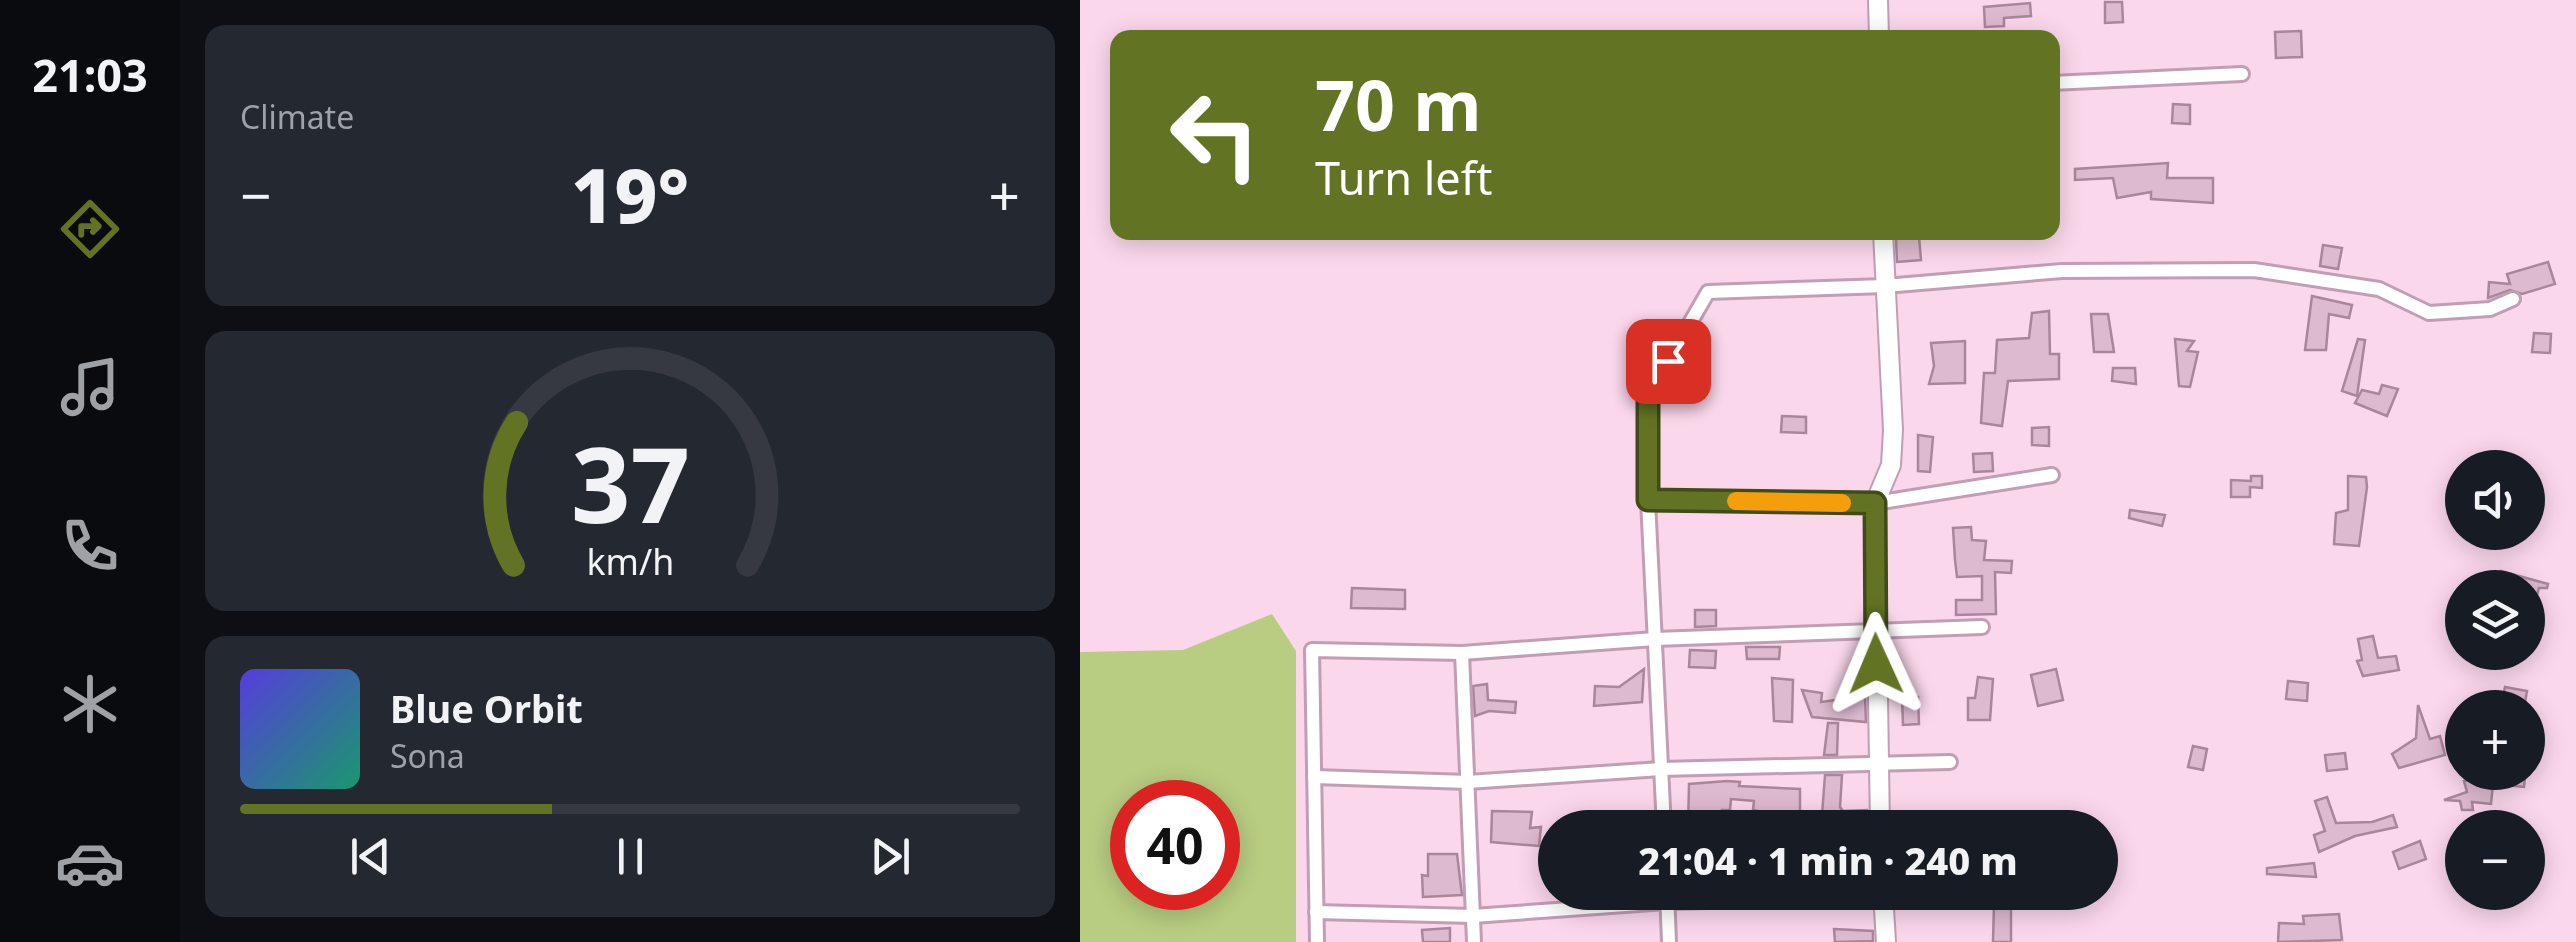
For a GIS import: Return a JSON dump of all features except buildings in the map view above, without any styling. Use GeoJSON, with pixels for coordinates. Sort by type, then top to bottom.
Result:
{"type":"FeatureCollection","features":[{"type":"Feature","properties":{"kind":"street"},"geometry":{"type":"LineString","coordinates":[[1878,0],[1879,30]]}},
{"type":"Feature","properties":{"kind":"street"},"geometry":{"type":"LineString","coordinates":[[2060,84],[2242,74]]}},
{"type":"Feature","properties":{"kind":"street"},"geometry":{"type":"LineString","coordinates":[[1879,810],[1875,503],[1891,465],[1893,430],[1883,240]]}},
{"type":"Feature","properties":{"kind":"street"},"geometry":{"type":"LineString","coordinates":[[1663,810],[1648,500],[1648,396],[1708,292],[1884,286],[2062,272],[2254,270],[2378,289],[2429,313],[2490,309],[2513,298]]}},
{"type":"Feature","properties":{"kind":"street"},"geometry":{"type":"LineString","coordinates":[[1648,500],[1875,503],[2052,475]]}},
{"type":"Feature","properties":{"kind":"street"},"geometry":{"type":"LineString","coordinates":[[1317,942],[1312,650],[1462,653],[1655,639],[1982,627]]}},
{"type":"Feature","properties":{"kind":"street"},"geometry":{"type":"LineString","coordinates":[[1462,653],[1474,942]]}},
{"type":"Feature","properties":{"kind":"street"},"geometry":{"type":"LineString","coordinates":[[1314,777],[1468,782],[1661,769],[1950,762]]}},
{"type":"Feature","properties":{"kind":"street"},"geometry":{"type":"LineString","coordinates":[[1316,912],[1473,916],[1538,910]]}},
{"type":"Feature","properties":{"kind":"street"},"geometry":{"type":"LineString","coordinates":[[1668,910],[1669,942]]}},
{"type":"Feature","properties":{"kind":"street"},"geometry":{"type":"LineString","coordinates":[[1884,910],[1886,942]]}},
{"type":"Feature","properties":{"kind":"green space"},"geometry":{"type":"Polygon","coordinates":[[[1272,614],[1296,651],[1296,942],[1080,942],[1080,652],[1183,650],[1272,614]]]}},
{"type":"Feature","properties":{"kind":"slow traffic"},"geometry":{"type":"LineString","coordinates":[[1736,501],[1842,503]]}},
{"type":"Feature","properties":{"kind":"route"},"geometry":{"type":"LineString","coordinates":[[1668,361],[1648,396],[1648,500],[1875,503],[1876,664]]}}]}
